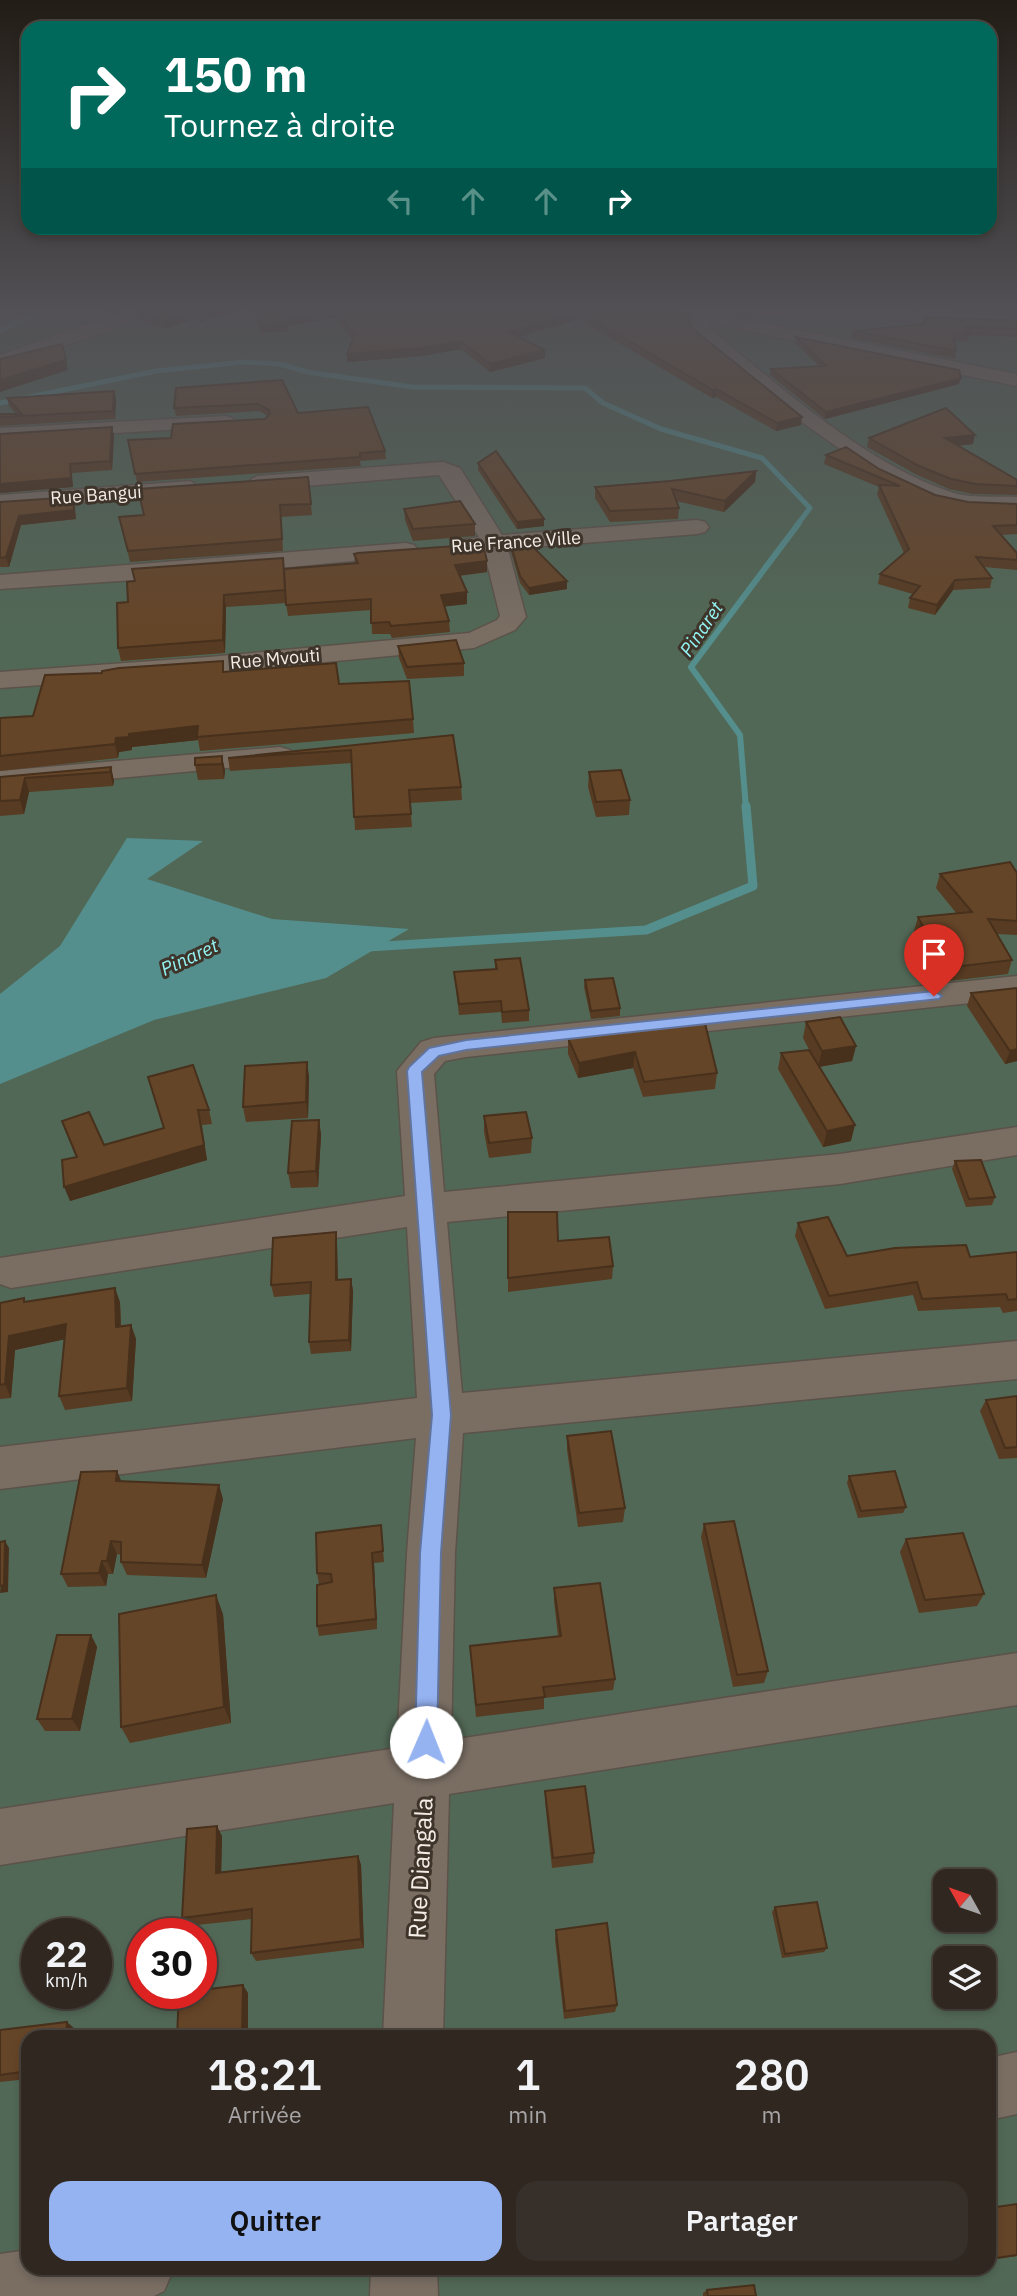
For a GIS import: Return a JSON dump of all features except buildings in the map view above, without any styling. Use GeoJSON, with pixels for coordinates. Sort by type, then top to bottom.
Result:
{"type":"FeatureCollection","features":[{"type":"Feature","properties":{"kind":"street"},"geometry":{"type":"LineString","coordinates":[[808,415],[886,471],[942,497],[966,502],[1017,504]]}},
{"type":"Feature","properties":{"kind":"street"},"geometry":{"type":"LineString","coordinates":[[0,434],[245,421]]}},
{"type":"Feature","properties":{"kind":"street"},"geometry":{"type":"LineString","coordinates":[[241,484],[443,468],[452,472],[494,542]]}},
{"type":"Feature","properties":{"kind":"street","name":"Rue Bangui"},"geometry":{"type":"LineString","coordinates":[[0,502],[215,486]]}},
{"type":"Feature","properties":{"kind":"street","name":"Rue France Ville"},"geometry":{"type":"LineString","coordinates":[[453,546],[696,527]]}},
{"type":"Feature","properties":{"kind":"street","name":"Rue Mvouti"},"geometry":{"type":"LineString","coordinates":[[0,680],[209,665],[474,639],[506,625],[513,617],[494,542]]}},
{"type":"Feature","properties":{"kind":"street","name":"Rue France Ville"},"geometry":{"type":"LineString","coordinates":[[0,582],[208,568],[426,549]]}},
{"type":"Feature","properties":{"kind":"street"},"geometry":{"type":"LineString","coordinates":[[0,780],[306,754]]}},
{"type":"Feature","properties":{"kind":"street","name":"Rue Diangala"},"geometry":{"type":"LineString","coordinates":[[413,2030],[425,1769],[430,1553],[441,1415],[415,1071],[434,1051],[466,1045],[1017,987]]}},
{"type":"Feature","properties":{"kind":"street"},"geometry":{"type":"LineString","coordinates":[[12,1271],[424,1209],[840,1168],[1017,1141]]}},
{"type":"Feature","properties":{"kind":"street"},"geometry":{"type":"LineString","coordinates":[[0,1468],[441,1415],[1017,1360]]}},
{"type":"Feature","properties":{"kind":"street"},"geometry":{"type":"LineString","coordinates":[[0,1837],[1017,1679]]}},
{"type":"Feature","properties":{"kind":"street"},"geometry":{"type":"LineString","coordinates":[[996,2088],[1017,2083]]}},
{"type":"Feature","properties":{"kind":"street"},"geometry":{"type":"LineString","coordinates":[[0,2287],[89,2275]]}},
{"type":"Feature","properties":{"kind":"street"},"geometry":{"type":"LineString","coordinates":[[404,2275],[404,2296]]}},
{"type":"Feature","properties":{"kind":"green space"},"geometry":{"type":"Polygon","coordinates":[[[0,415],[1017,415],[1017,2296],[0,2296],[0,415]]]}},
{"type":"Feature","properties":{"kind":"water"},"geometry":{"type":"Polygon","coordinates":[[[127,838],[203,841],[147,879],[272,919],[409,929],[326,978],[154,1020],[0,1084],[0,994],[60,946],[127,838]]]}},
{"type":"Feature","properties":{"kind":"waterway","name":"Pinaret"},"geometry":{"type":"LineString","coordinates":[[630,415],[661,429],[762,458],[810,508],[797,525]]}},
{"type":"Feature","properties":{"kind":"waterway","name":"Pinaret"},"geometry":{"type":"LineString","coordinates":[[746,808],[740,735],[691,667],[799,523]]}},
{"type":"Feature","properties":{"kind":"waterway","name":"Pinaret"},"geometry":{"type":"LineString","coordinates":[[368,947],[646,930],[753,886],[746,806]]}},
{"type":"Feature","properties":{"kind":"route"},"geometry":{"type":"LineString","coordinates":[[426,1742],[430,1553],[441,1415],[415,1071],[434,1051],[466,1045],[934,996]]}}]}
